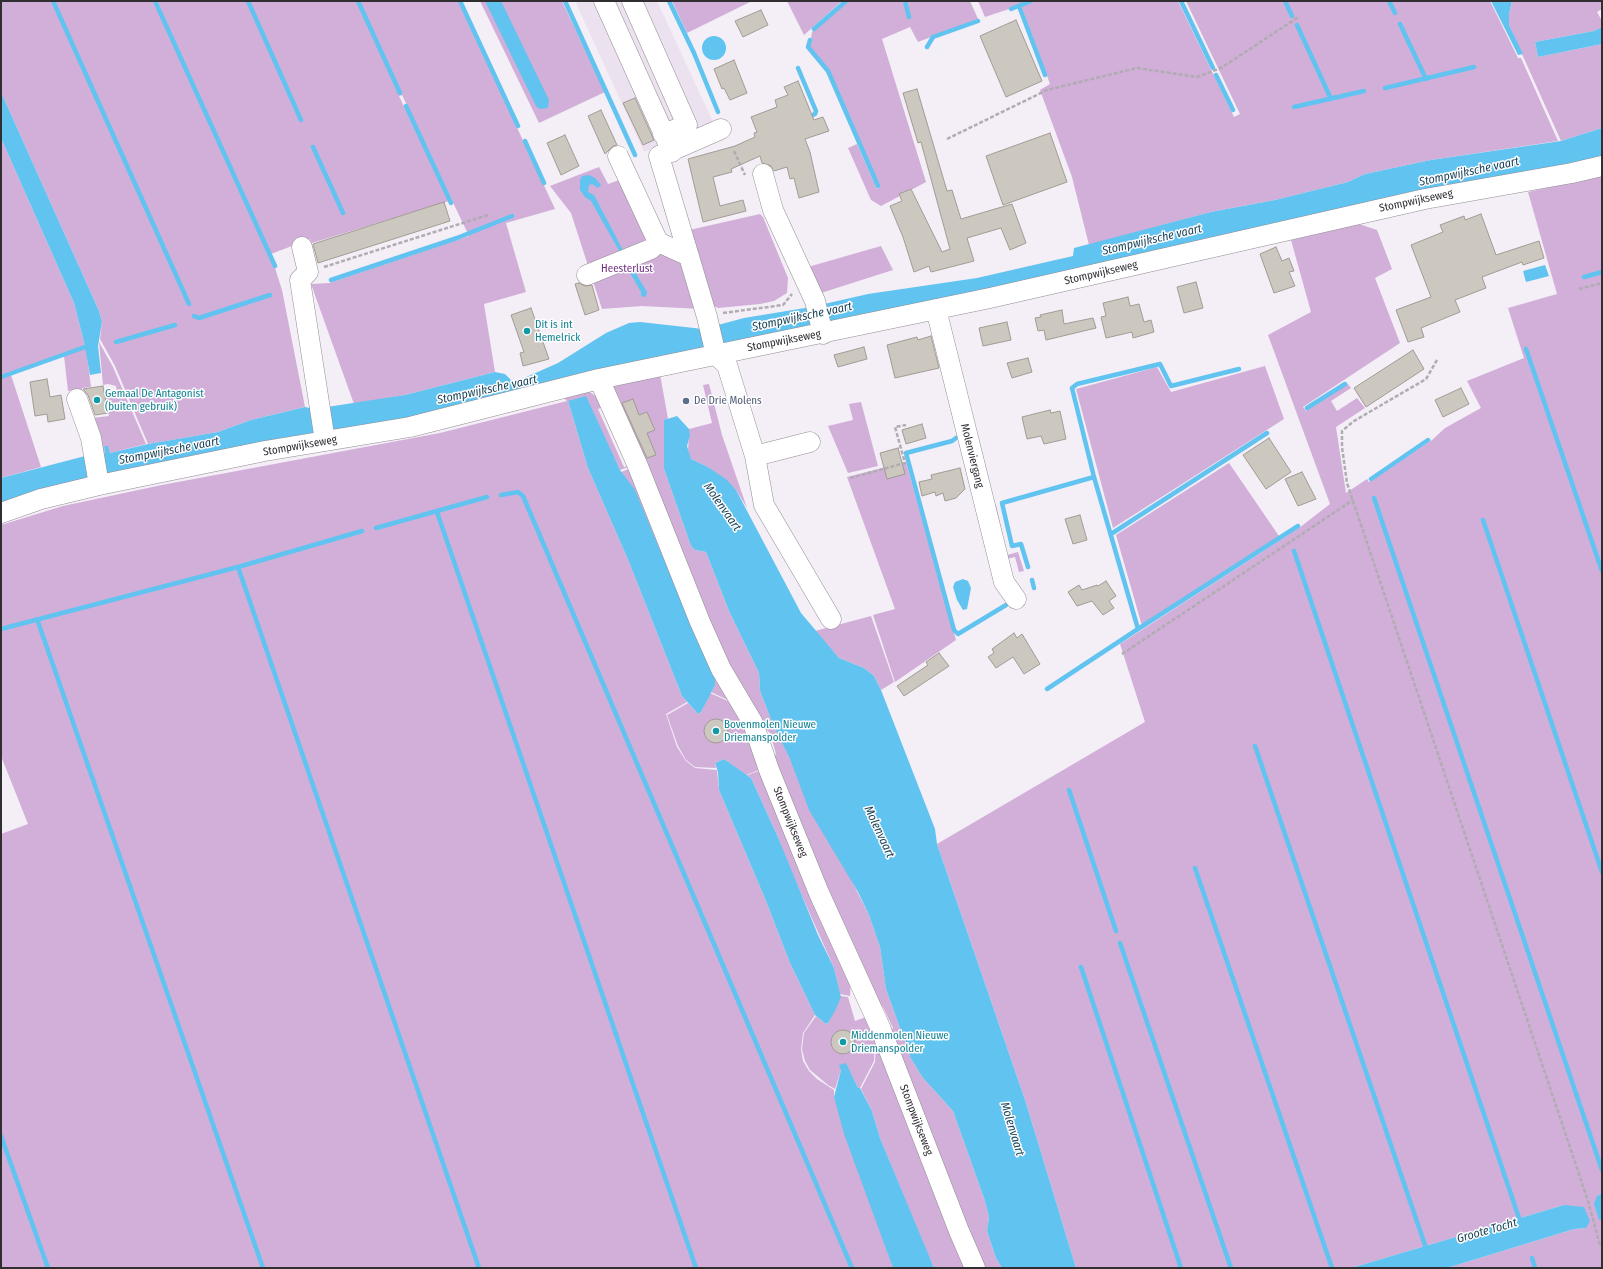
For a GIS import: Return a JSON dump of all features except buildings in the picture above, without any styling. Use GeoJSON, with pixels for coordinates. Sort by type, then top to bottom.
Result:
{"type":"FeatureCollection","features":[{"type":"Feature","properties":{"kind":"street"},"geometry":{"type":"LineString","coordinates":[[604,1],[672,152]]}},
{"type":"Feature","properties":{"kind":"street"},"geometry":{"type":"LineString","coordinates":[[632,1],[688,125],[664,134]]}},
{"type":"Feature","properties":{"kind":"street"},"geometry":{"type":"LineString","coordinates":[[721,129],[672,152],[659,156],[708,321],[715,352],[727,365],[755,456],[764,506],[831,619]]}},
{"type":"Feature","properties":{"kind":"street"},"geometry":{"type":"LineString","coordinates":[[618,156],[658,242],[689,256]]}},
{"type":"Feature","properties":{"kind":"street","name":"Stompwijkseweg"},"geometry":{"type":"LineString","coordinates":[[1,513],[41,499],[99,483],[324,439],[410,426],[715,352],[1056,284],[1425,198],[1572,173],[1602,166]]}},
{"type":"Feature","properties":{"kind":"street"},"geometry":{"type":"LineString","coordinates":[[755,177],[773,210],[815,301],[822,331]]}},
{"type":"Feature","properties":{"kind":"street"},"geometry":{"type":"LineString","coordinates":[[587,275],[650,249],[658,242]]}},
{"type":"Feature","properties":{"kind":"street"},"geometry":{"type":"LineString","coordinates":[[302,247],[308,272],[300,280],[324,439]]}},
{"type":"Feature","properties":{"kind":"street","name":"Molenviergang"},"geometry":{"type":"LineString","coordinates":[[936,309],[1004,582],[1016,599]]}},
{"type":"Feature","properties":{"kind":"street","name":"Stompwijkseweg"},"geometry":{"type":"LineString","coordinates":[[599,379],[637,464],[700,622],[721,669],[753,723],[769,770],[816,886],[880,1027],[959,1231],[975,1268]]}},
{"type":"Feature","properties":{"kind":"street"},"geometry":{"type":"LineString","coordinates":[[77,398],[91,438],[99,483]]}},
{"type":"Feature","properties":{"kind":"street"},"geometry":{"type":"LineString","coordinates":[[755,456],[810,442]]}},
{"type":"Feature","properties":{"kind":"path"},"geometry":{"type":"LineString","coordinates":[[947,139],[1047,90],[1136,68],[1197,77],[1221,68],[1300,16]]}},
{"type":"Feature","properties":{"kind":"path"},"geometry":{"type":"LineString","coordinates":[[734,151],[755,177]]}},
{"type":"Feature","properties":{"kind":"path"},"geometry":{"type":"LineString","coordinates":[[308,272],[488,215]]}},
{"type":"Feature","properties":{"kind":"path"},"geometry":{"type":"LineString","coordinates":[[1579,289],[1602,283]]}},
{"type":"Feature","properties":{"kind":"path"},"geometry":{"type":"LineString","coordinates":[[708,321],[728,312],[783,305],[792,295],[793,288]]}},
{"type":"Feature","properties":{"kind":"path"},"geometry":{"type":"LineString","coordinates":[[1438,360],[1426,379],[1354,421],[1342,431],[1342,447],[1347,483],[1588,1201],[1600,1246]]}},
{"type":"Feature","properties":{"kind":"path"},"geometry":{"type":"LineString","coordinates":[[850,478],[905,463],[895,427],[906,424]]}},
{"type":"Feature","properties":{"kind":"path"},"geometry":{"type":"LineString","coordinates":[[1122,654],[1353,500]]}},
{"type":"Feature","properties":{"kind":"shaded area"},"geometry":{"type":"Polygon","coordinates":[[[575,1],[657,1],[714,124],[644,152],[575,1]]]}},
{"type":"Feature","properties":{"kind":"green space"},"geometry":{"type":"Polygon","coordinates":[[[1,1],[156,1],[275,268],[282,290],[305,407],[251,420],[218,432],[148,444],[115,366],[100,339],[102,322],[99,311],[1,92],[1,1]]]}},
{"type":"Feature","properties":{"kind":"green space"},"geometry":{"type":"Polygon","coordinates":[[[157,1],[458,1],[555,209],[506,223],[526,292],[484,304],[495,372],[405,395],[354,404],[311,284],[329,283],[469,236],[402,95],[399,96],[449,201],[312,243],[310,239],[271,254],[157,1]]]}},
{"type":"Feature","properties":{"kind":"green space"},"geometry":{"type":"Polygon","coordinates":[[[480,1],[562,1],[605,92],[539,123],[480,1]]]}},
{"type":"Feature","properties":{"kind":"green space"},"geometry":{"type":"Polygon","coordinates":[[[672,1],[752,1],[687,33],[672,1]]]}},
{"type":"Feature","properties":{"kind":"green space"},"geometry":{"type":"Polygon","coordinates":[[[787,1],[842,1],[804,35],[787,1]]]}},
{"type":"Feature","properties":{"kind":"green space"},"geometry":{"type":"Polygon","coordinates":[[[848,1],[970,1],[978,19],[918,42],[910,27],[882,39],[926,182],[881,206],[871,200],[848,148],[857,144],[877,189],[880,187],[829,71],[810,47],[812,32],[848,1]]]}},
{"type":"Feature","properties":{"kind":"green space"},"geometry":{"type":"Polygon","coordinates":[[[978,1],[1178,1],[1234,117],[1240,114],[1186,1],[1490,1],[1518,58],[1521,58],[1558,141],[1431,160],[1365,174],[1348,182],[1275,200],[1211,212],[1089,245],[1072,177],[1040,90],[1050,84],[1021,5],[985,17],[978,1]]]}},
{"type":"Feature","properties":{"kind":"green space"},"geometry":{"type":"Polygon","coordinates":[[[1512,1],[1602,1],[1602,9],[1597,12],[1601,19],[1602,27],[1594,31],[1535,42],[1538,57],[1602,44],[1602,128],[1561,141],[1509,25],[1509,14],[1512,1]]]}},
{"type":"Feature","properties":{"kind":"green space"},"geometry":{"type":"Polygon","coordinates":[[[1,138],[74,303],[85,346],[10,372],[41,467],[1,478],[1,138]]]}},
{"type":"Feature","properties":{"kind":"green space","name":"Heesterlust"},"geometry":{"type":"Polygon","coordinates":[[[599,167],[608,184],[625,178],[659,251],[687,262],[701,309],[642,306],[602,309],[571,213],[550,186],[599,167]]]}},
{"type":"Feature","properties":{"kind":"green space"},"geometry":{"type":"Polygon","coordinates":[[[1602,176],[1602,1193],[1597,1196],[1599,1219],[1602,1220],[1602,1268],[1447,1268],[1574,1229],[1586,1228],[1564,1205],[1351,1268],[1076,1268],[1026,1103],[937,844],[1145,722],[1120,644],[1299,528],[1330,504],[1268,335],[1311,312],[1291,240],[1359,224],[1377,230],[1392,269],[1375,278],[1400,343],[1303,407],[1306,411],[1348,384],[1351,388],[1331,401],[1337,411],[1357,398],[1365,408],[1336,427],[1346,493],[1367,479],[1369,482],[1432,440],[1445,428],[1481,408],[1467,381],[1524,358],[1508,308],[1557,294],[1528,192],[1602,176]]]}},
{"type":"Feature","properties":{"kind":"green space"},"geometry":{"type":"Polygon","coordinates":[[[760,214],[763,217],[788,278],[787,293],[774,301],[760,304],[718,308],[714,306],[685,231],[760,214]]]}},
{"type":"Feature","properties":{"kind":"green space"},"geometry":{"type":"Polygon","coordinates":[[[881,246],[893,270],[821,293],[808,267],[881,246]]]}},
{"type":"Feature","properties":{"kind":"green space"},"geometry":{"type":"Polygon","coordinates":[[[99,342],[113,367],[146,444],[110,453],[104,446],[105,454],[99,455],[92,418],[109,416],[106,397],[117,393],[116,386],[108,384],[103,385],[99,342]]]}},
{"type":"Feature","properties":{"kind":"green space"},"geometry":{"type":"Polygon","coordinates":[[[86,348],[91,387],[82,388],[82,392],[72,393],[72,390],[68,391],[64,356],[86,348]]]}},
{"type":"Feature","properties":{"kind":"green space"},"geometry":{"type":"Polygon","coordinates":[[[1265,366],[1284,419],[1113,528],[1076,389],[1157,367],[1171,392],[1265,366]]]}},
{"type":"Feature","properties":{"kind":"green space"},"geometry":{"type":"Polygon","coordinates":[[[660,374],[668,419],[664,469],[691,546],[695,550],[706,552],[729,611],[759,673],[760,691],[774,727],[869,915],[880,947],[886,989],[908,1046],[910,1057],[923,1078],[953,1111],[985,1201],[989,1217],[987,1231],[996,1258],[1002,1268],[978,1268],[887,1039],[893,1028],[883,1007],[870,999],[773,757],[776,754],[770,733],[761,725],[727,673],[612,385],[660,374]]]}},
{"type":"Feature","properties":{"kind":"green space"},"geometry":{"type":"Polygon","coordinates":[[[709,384],[722,435],[747,508],[736,490],[706,466],[691,459],[688,453],[689,429],[712,423],[703,385],[709,384]]]}},
{"type":"Feature","properties":{"kind":"green space"},"geometry":{"type":"Polygon","coordinates":[[[587,390],[608,405],[598,409],[624,467],[634,465],[620,470],[610,450],[568,401],[588,468],[629,562],[682,696],[687,702],[666,714],[677,747],[686,761],[695,768],[717,770],[719,790],[766,901],[790,963],[815,1015],[803,1033],[801,1049],[803,1061],[809,1071],[817,1079],[834,1090],[834,1097],[893,1268],[1,1268],[1,834],[28,824],[1,756],[1,525],[63,506],[162,485],[440,433],[567,401],[562,396],[587,390]]]}},
{"type":"Feature","properties":{"kind":"green space"},"geometry":{"type":"Polygon","coordinates":[[[861,402],[878,466],[848,473],[828,426],[853,420],[849,404],[861,402]]]}},
{"type":"Feature","properties":{"kind":"green space"},"geometry":{"type":"Polygon","coordinates":[[[906,462],[956,640],[895,682],[873,615],[895,609],[847,477],[906,462]]]}},
{"type":"Feature","properties":{"kind":"green space"},"geometry":{"type":"Polygon","coordinates":[[[1229,463],[1279,536],[1142,626],[1116,535],[1229,463]]]}},
{"type":"Feature","properties":{"kind":"green space"},"geometry":{"type":"Polygon","coordinates":[[[634,467],[730,701],[711,692],[715,685],[621,472],[634,467]]]}},
{"type":"Feature","properties":{"kind":"green space"},"geometry":{"type":"Polygon","coordinates":[[[996,505],[1007,555],[1018,552],[1024,571],[1019,572],[1015,557],[1003,560],[989,506],[996,505]]]}},
{"type":"Feature","properties":{"kind":"green space"},"geometry":{"type":"Polygon","coordinates":[[[871,616],[894,682],[881,690],[874,676],[864,668],[839,658],[815,631],[871,616]]]}},
{"type":"Feature","properties":{"kind":"green space"},"geometry":{"type":"Polygon","coordinates":[[[710,693],[730,702],[739,710],[764,768],[746,775],[724,759],[715,763],[716,768],[695,767],[686,760],[678,746],[667,715],[688,703],[698,714],[701,712],[710,693]]]}},
{"type":"Feature","properties":{"kind":"green space"},"geometry":{"type":"Polygon","coordinates":[[[765,769],[851,972],[850,996],[840,994],[834,968],[786,860],[777,835],[751,778],[747,775],[765,769]]]}},
{"type":"Feature","properties":{"kind":"green space"},"geometry":{"type":"Polygon","coordinates":[[[841,996],[848,997],[855,1021],[866,1017],[875,1040],[874,1061],[860,1088],[858,1088],[846,1064],[841,1070],[835,1089],[828,1085],[810,1070],[805,1061],[802,1049],[804,1033],[816,1016],[826,1024],[828,1023],[841,996]]]}},
{"type":"Feature","properties":{"kind":"green space"},"geometry":{"type":"Polygon","coordinates":[[[876,1040],[971,1268],[934,1268],[925,1248],[880,1138],[872,1111],[861,1089],[875,1062],[876,1040]]]}},
{"type":"Feature","properties":{"kind":"water"},"geometry":{"type":"Polygon","coordinates":[[[485,1],[501,1],[549,100],[548,108],[540,109],[536,106],[485,1]]]}},
{"type":"Feature","properties":{"kind":"water"},"geometry":{"type":"Polygon","coordinates":[[[1491,1],[1512,1],[1509,14],[1509,25],[1523,54],[1518,55],[1491,1]]]}},
{"type":"Feature","properties":{"kind":"water"},"geometry":{"type":"Polygon","coordinates":[[[1602,27],[1602,44],[1538,57],[1535,42],[1594,31],[1602,27]]]}},
{"type":"Feature","properties":{"kind":"water"},"geometry":{"type":"Polygon","coordinates":[[[709,36],[719,36],[726,43],[726,53],[719,60],[709,60],[702,53],[702,43],[709,36]]]}},
{"type":"Feature","properties":{"kind":"water"},"geometry":{"type":"Polygon","coordinates":[[[1,92],[99,311],[102,322],[98,346],[101,373],[90,375],[84,342],[74,303],[1,138],[1,92]]]}},
{"type":"Feature","properties":{"kind":"water","name":"Stompwijksche vaart"},"geometry":{"type":"Polygon","coordinates":[[[1602,128],[1602,159],[416,418],[1,505],[1,478],[89,455],[105,454],[104,446],[108,446],[110,453],[148,444],[218,432],[251,420],[305,407],[314,409],[405,395],[495,372],[505,374],[512,381],[522,379],[558,363],[606,333],[629,323],[640,322],[703,329],[744,318],[811,307],[868,294],[977,278],[1073,256],[1074,248],[1211,212],[1275,200],[1348,182],[1365,174],[1431,160],[1561,141],[1602,128]]]}},
{"type":"Feature","properties":{"kind":"water"},"geometry":{"type":"Polygon","coordinates":[[[589,175],[595,178],[601,185],[598,188],[592,184],[589,185],[588,192],[594,195],[625,254],[622,256],[591,201],[585,197],[580,190],[580,180],[582,176],[589,175]]]}},
{"type":"Feature","properties":{"kind":"water"},"geometry":{"type":"Polygon","coordinates":[[[629,262],[647,292],[646,297],[641,296],[641,292],[625,264],[629,262]]]}},
{"type":"Feature","properties":{"kind":"water"},"geometry":{"type":"Polygon","coordinates":[[[1545,265],[1549,276],[1526,282],[1523,271],[1545,265]]]}},
{"type":"Feature","properties":{"kind":"water"},"geometry":{"type":"Polygon","coordinates":[[[586,396],[620,470],[635,490],[693,630],[715,678],[715,685],[701,712],[698,714],[682,696],[629,562],[588,468],[568,401],[586,396]]]}},
{"type":"Feature","properties":{"kind":"water","name":"Molenvaart"},"geometry":{"type":"Polygon","coordinates":[[[677,416],[689,429],[690,435],[687,446],[691,459],[706,466],[726,479],[736,490],[801,613],[839,658],[864,668],[874,676],[881,690],[935,829],[937,844],[1026,1103],[1076,1268],[1002,1268],[996,1258],[987,1231],[989,1217],[985,1201],[953,1111],[923,1078],[910,1057],[908,1046],[886,989],[880,947],[869,915],[858,892],[809,810],[790,759],[774,727],[760,691],[759,673],[729,611],[706,552],[695,550],[691,546],[664,469],[664,420],[677,416]]]}},
{"type":"Feature","properties":{"kind":"water"},"geometry":{"type":"Polygon","coordinates":[[[963,579],[968,581],[971,588],[967,609],[963,610],[957,600],[953,587],[955,582],[963,579]]]}},
{"type":"Feature","properties":{"kind":"water"},"geometry":{"type":"Polygon","coordinates":[[[724,759],[751,778],[777,835],[818,935],[834,968],[841,997],[835,1011],[826,1024],[815,1015],[790,963],[766,901],[719,790],[718,772],[715,763],[724,759]]]}},
{"type":"Feature","properties":{"kind":"water"},"geometry":{"type":"Polygon","coordinates":[[[846,1063],[858,1088],[860,1088],[872,1111],[880,1138],[934,1268],[893,1268],[844,1134],[834,1097],[841,1070],[839,1065],[846,1063]]]}},
{"type":"Feature","properties":{"kind":"water"},"geometry":{"type":"Polygon","coordinates":[[[1602,1193],[1602,1220],[1599,1220],[1594,1204],[1597,1196],[1602,1193]]]}},
{"type":"Feature","properties":{"kind":"water","name":"Groote Tocht"},"geometry":{"type":"Polygon","coordinates":[[[1564,1205],[1584,1207],[1590,1221],[1586,1228],[1574,1229],[1447,1268],[1351,1268],[1564,1205]]]}},
{"type":"Feature","properties":{"kind":"waterway"},"geometry":{"type":"LineString","coordinates":[[53,1],[189,304]]}},
{"type":"Feature","properties":{"kind":"waterway"},"geometry":{"type":"LineString","coordinates":[[155,1],[275,266]]}},
{"type":"Feature","properties":{"kind":"waterway"},"geometry":{"type":"LineString","coordinates":[[248,1],[301,120]]}},
{"type":"Feature","properties":{"kind":"waterway"},"geometry":{"type":"LineString","coordinates":[[358,1],[400,93]]}},
{"type":"Feature","properties":{"kind":"waterway"},"geometry":{"type":"LineString","coordinates":[[460,1],[518,126]]}},
{"type":"Feature","properties":{"kind":"waterway"},"geometry":{"type":"LineString","coordinates":[[565,1],[635,155]]}},
{"type":"Feature","properties":{"kind":"waterway"},"geometry":{"type":"LineString","coordinates":[[669,1],[694,53],[718,112]]}},
{"type":"Feature","properties":{"kind":"waterway"},"geometry":{"type":"LineString","coordinates":[[814,29],[846,1]]}},
{"type":"Feature","properties":{"kind":"waterway"},"geometry":{"type":"LineString","coordinates":[[905,1],[909,17]]}},
{"type":"Feature","properties":{"kind":"waterway"},"geometry":{"type":"LineString","coordinates":[[1011,9],[1031,1]]}},
{"type":"Feature","properties":{"kind":"waterway"},"geometry":{"type":"LineString","coordinates":[[1181,1],[1213,68]]}},
{"type":"Feature","properties":{"kind":"waterway"},"geometry":{"type":"LineString","coordinates":[[1285,1],[1292,16]]}},
{"type":"Feature","properties":{"kind":"waterway"},"geometry":{"type":"LineString","coordinates":[[1389,1],[1395,13]]}},
{"type":"Feature","properties":{"kind":"waterway"},"geometry":{"type":"LineString","coordinates":[[1019,6],[1045,75]]}},
{"type":"Feature","properties":{"kind":"waterway"},"geometry":{"type":"LineString","coordinates":[[927,47],[933,37],[978,21]]}},
{"type":"Feature","properties":{"kind":"waterway"},"geometry":{"type":"LineString","coordinates":[[1400,24],[1426,79]]}},
{"type":"Feature","properties":{"kind":"waterway"},"geometry":{"type":"LineString","coordinates":[[1297,25],[1331,99]]}},
{"type":"Feature","properties":{"kind":"waterway"},"geometry":{"type":"LineString","coordinates":[[810,40],[808,47],[828,71],[878,186]]}},
{"type":"Feature","properties":{"kind":"waterway"},"geometry":{"type":"LineString","coordinates":[[1385,88],[1474,67]]}},
{"type":"Feature","properties":{"kind":"waterway"},"geometry":{"type":"LineString","coordinates":[[798,68],[816,111],[815,114],[806,118]]}},
{"type":"Feature","properties":{"kind":"waterway"},"geometry":{"type":"LineString","coordinates":[[1216,75],[1233,110]]}},
{"type":"Feature","properties":{"kind":"waterway"},"geometry":{"type":"LineString","coordinates":[[1294,107],[1364,91]]}},
{"type":"Feature","properties":{"kind":"waterway"},"geometry":{"type":"LineString","coordinates":[[406,106],[451,203]]}},
{"type":"Feature","properties":{"kind":"waterway"},"geometry":{"type":"LineString","coordinates":[[525,141],[544,183]]}},
{"type":"Feature","properties":{"kind":"waterway"},"geometry":{"type":"LineString","coordinates":[[313,147],[343,213]]}},
{"type":"Feature","properties":{"kind":"waterway"},"geometry":{"type":"LineString","coordinates":[[331,280],[457,238],[512,216]]}},
{"type":"Feature","properties":{"kind":"waterway"},"geometry":{"type":"LineString","coordinates":[[1584,277],[1602,272]]}},
{"type":"Feature","properties":{"kind":"waterway"},"geometry":{"type":"LineString","coordinates":[[194,316],[199,318],[270,295]]}},
{"type":"Feature","properties":{"kind":"waterway"},"geometry":{"type":"LineString","coordinates":[[116,342],[175,325]]}},
{"type":"Feature","properties":{"kind":"waterway"},"geometry":{"type":"LineString","coordinates":[[1,377],[85,347]]}},
{"type":"Feature","properties":{"kind":"waterway"},"geometry":{"type":"LineString","coordinates":[[1526,349],[1602,571]]}},
{"type":"Feature","properties":{"kind":"waterway"},"geometry":{"type":"LineString","coordinates":[[1047,689],[1138,629],[1094,477],[1072,388],[1077,384],[1160,364],[1171,386],[1239,369]]}},
{"type":"Feature","properties":{"kind":"waterway"},"geometry":{"type":"LineString","coordinates":[[1307,408],[1345,384]]}},
{"type":"Feature","properties":{"kind":"waterway"},"geometry":{"type":"LineString","coordinates":[[1111,534],[1267,433]]}},
{"type":"Feature","properties":{"kind":"waterway"},"geometry":{"type":"LineString","coordinates":[[956,438],[952,441],[906,453],[954,630],[958,634],[1006,605]]}},
{"type":"Feature","properties":{"kind":"waterway"},"geometry":{"type":"LineString","coordinates":[[1371,479],[1428,440]]}},
{"type":"Feature","properties":{"kind":"waterway"},"geometry":{"type":"LineString","coordinates":[[1028,567],[1021,544],[1012,546],[1002,503],[1094,477]]}},
{"type":"Feature","properties":{"kind":"waterway"},"geometry":{"type":"LineString","coordinates":[[501,495],[518,492],[523,496],[852,1268]]}},
{"type":"Feature","properties":{"kind":"waterway"},"geometry":{"type":"LineString","coordinates":[[376,528],[487,497]]}},
{"type":"Feature","properties":{"kind":"waterway"},"geometry":{"type":"LineString","coordinates":[[1374,498],[1602,1170]]}},
{"type":"Feature","properties":{"kind":"waterway"},"geometry":{"type":"LineString","coordinates":[[437,512],[696,1268]]}},
{"type":"Feature","properties":{"kind":"waterway"},"geometry":{"type":"LineString","coordinates":[[1483,520],[1602,872]]}},
{"type":"Feature","properties":{"kind":"waterway"},"geometry":{"type":"LineString","coordinates":[[1138,629],[1298,526]]}},
{"type":"Feature","properties":{"kind":"waterway"},"geometry":{"type":"LineString","coordinates":[[1,629],[238,567],[362,531]]}},
{"type":"Feature","properties":{"kind":"waterway","name":"Groote Tocht"},"geometry":{"type":"LineString","coordinates":[[1294,551],[1521,1224]]}},
{"type":"Feature","properties":{"kind":"waterway"},"geometry":{"type":"LineString","coordinates":[[238,567],[479,1268]]}},
{"type":"Feature","properties":{"kind":"waterway"},"geometry":{"type":"LineString","coordinates":[[1032,580],[1034,588]]}},
{"type":"Feature","properties":{"kind":"waterway"},"geometry":{"type":"LineString","coordinates":[[37,619],[263,1268]]}},
{"type":"Feature","properties":{"kind":"waterway"},"geometry":{"type":"LineString","coordinates":[[1255,746],[1427,1251]]}},
{"type":"Feature","properties":{"kind":"waterway"},"geometry":{"type":"LineString","coordinates":[[1069,790],[1116,931]]}},
{"type":"Feature","properties":{"kind":"waterway"},"geometry":{"type":"LineString","coordinates":[[1195,868],[1332,1268]]}},
{"type":"Feature","properties":{"kind":"waterway"},"geometry":{"type":"LineString","coordinates":[[1120,943],[1231,1268]]}},
{"type":"Feature","properties":{"kind":"waterway"},"geometry":{"type":"LineString","coordinates":[[1081,967],[1181,1268]]}},
{"type":"Feature","properties":{"kind":"waterway"},"geometry":{"type":"LineString","coordinates":[[1,1136],[48,1268]]}},
{"type":"Feature","properties":{"kind":"waterway"},"geometry":{"type":"LineString","coordinates":[[1532,1258],[1535,1268]]}},
{"type":"Feature","properties":{"kind":"place","name":"Dit is int Hemelrick"},"geometry":{"type":"Point","coordinates":[527,331]}},
{"type":"Feature","properties":{"kind":"place","name":"Gemaal De Antagonist (buiten gebruik)"},"geometry":{"type":"Point","coordinates":[97,400]}},
{"type":"Feature","properties":{"kind":"place","name":"De Drie Molens"},"geometry":{"type":"Point","coordinates":[686,401]}},
{"type":"Feature","properties":{"kind":"place","name":"Bovenmolen Nieuwe Driemanspolder"},"geometry":{"type":"Point","coordinates":[716,731]}},
{"type":"Feature","properties":{"kind":"place","name":"Middenmolen Nieuwe Driemanspolder"},"geometry":{"type":"Point","coordinates":[843,1042]}}]}
